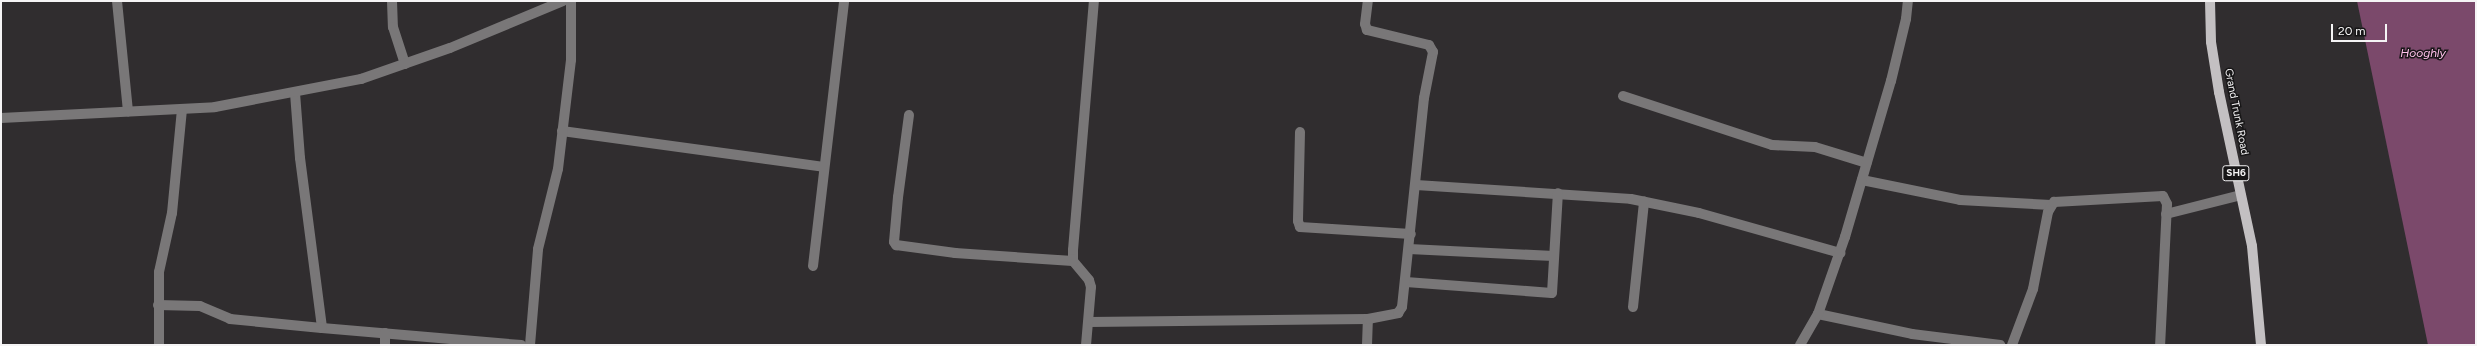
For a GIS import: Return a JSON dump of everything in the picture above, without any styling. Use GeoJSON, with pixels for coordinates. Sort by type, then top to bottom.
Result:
{"type":"FeatureCollection","features":[{"type":"Feature","properties":{"kind":"main road","name":"Grand Trunk Road"},"geometry":{"type":"LineString","coordinates":[[2210,1],[2211,42],[2219,92],[2241,195],[2256,277],[2261,345]]}},
{"type":"Feature","properties":{"kind":"street"},"geometry":{"type":"LineString","coordinates":[[117,1],[128,111]]}},
{"type":"Feature","properties":{"kind":"street"},"geometry":{"type":"LineString","coordinates":[[392,1],[393,27],[405,64]]}},
{"type":"Feature","properties":{"kind":"street"},"geometry":{"type":"LineString","coordinates":[[1,118],[128,111],[182,110],[295,93],[361,79],[405,64],[450,48],[563,1]]}},
{"type":"Feature","properties":{"kind":"street"},"geometry":{"type":"LineString","coordinates":[[530,345],[538,249],[558,169],[571,60],[571,1]]}},
{"type":"Feature","properties":{"kind":"street"},"geometry":{"type":"LineString","coordinates":[[813,266],[844,1]]}},
{"type":"Feature","properties":{"kind":"street"},"geometry":{"type":"LineString","coordinates":[[1086,345],[1091,283],[1073,261],[1094,1]]}},
{"type":"Feature","properties":{"kind":"street"},"geometry":{"type":"LineString","coordinates":[[1089,322],[1368,319],[1400,312],[1406,282],[1432,49],[1430,45],[1367,30],[1365,24],[1368,1]]}},
{"type":"Feature","properties":{"kind":"street"},"geometry":{"type":"LineString","coordinates":[[1800,345],[1818,314],[1840,253],[1891,81],[1906,19],[1908,1]]}},
{"type":"Feature","properties":{"kind":"street"},"geometry":{"type":"LineString","coordinates":[[295,93],[300,158],[322,328]]}},
{"type":"Feature","properties":{"kind":"street"},"geometry":{"type":"LineString","coordinates":[[1623,96],[1772,145],[1815,147],[1867,163]]}},
{"type":"Feature","properties":{"kind":"street"},"geometry":{"type":"LineString","coordinates":[[159,345],[158,305],[161,258],[172,213],[182,110]]}},
{"type":"Feature","properties":{"kind":"street"},"geometry":{"type":"LineString","coordinates":[[909,115],[898,196],[894,244],[955,253],[1073,261]]}},
{"type":"Feature","properties":{"kind":"street"},"geometry":{"type":"LineString","coordinates":[[562,131],[824,167]]}},
{"type":"Feature","properties":{"kind":"street"},"geometry":{"type":"LineString","coordinates":[[1300,132],[1298,221],[1300,227],[1411,234]]}},
{"type":"Feature","properties":{"kind":"street"},"geometry":{"type":"LineString","coordinates":[[1862,180],[1960,200],[2051,205],[2057,201],[2163,196],[2166,200],[2166,214],[2160,345]]}},
{"type":"Feature","properties":{"kind":"street"},"geometry":{"type":"LineString","coordinates":[[1416,185],[1558,193],[1644,202],[1699,213],[1840,253]]}},
{"type":"Feature","properties":{"kind":"street"},"geometry":{"type":"LineString","coordinates":[[1406,282],[1551,294],[1558,193]]}},
{"type":"Feature","properties":{"kind":"street"},"geometry":{"type":"LineString","coordinates":[[2166,214],[2241,195]]}},
{"type":"Feature","properties":{"kind":"street"},"geometry":{"type":"LineString","coordinates":[[1633,306],[1644,202]]}},
{"type":"Feature","properties":{"kind":"street"},"geometry":{"type":"LineString","coordinates":[[2012,345],[2033,289],[2051,205]]}},
{"type":"Feature","properties":{"kind":"street"},"geometry":{"type":"LineString","coordinates":[[1409,249],[1554,256]]}},
{"type":"Feature","properties":{"kind":"street"},"geometry":{"type":"LineString","coordinates":[[158,305],[200,306],[228,319],[521,345]]}},
{"type":"Feature","properties":{"kind":"street"},"geometry":{"type":"LineString","coordinates":[[1818,314],[1912,334],[2000,345]]}},
{"type":"Feature","properties":{"kind":"street"},"geometry":{"type":"LineString","coordinates":[[1367,345],[1368,319]]}},
{"type":"Feature","properties":{"kind":"street"},"geometry":{"type":"LineString","coordinates":[[385,334],[385,345]]}},
{"type":"Feature","properties":{"kind":"water","name":"Hooghly"},"geometry":{"type":"Polygon","coordinates":[[[2357,1],[2476,1],[2476,345],[2428,345],[2357,1]]]}}]}
